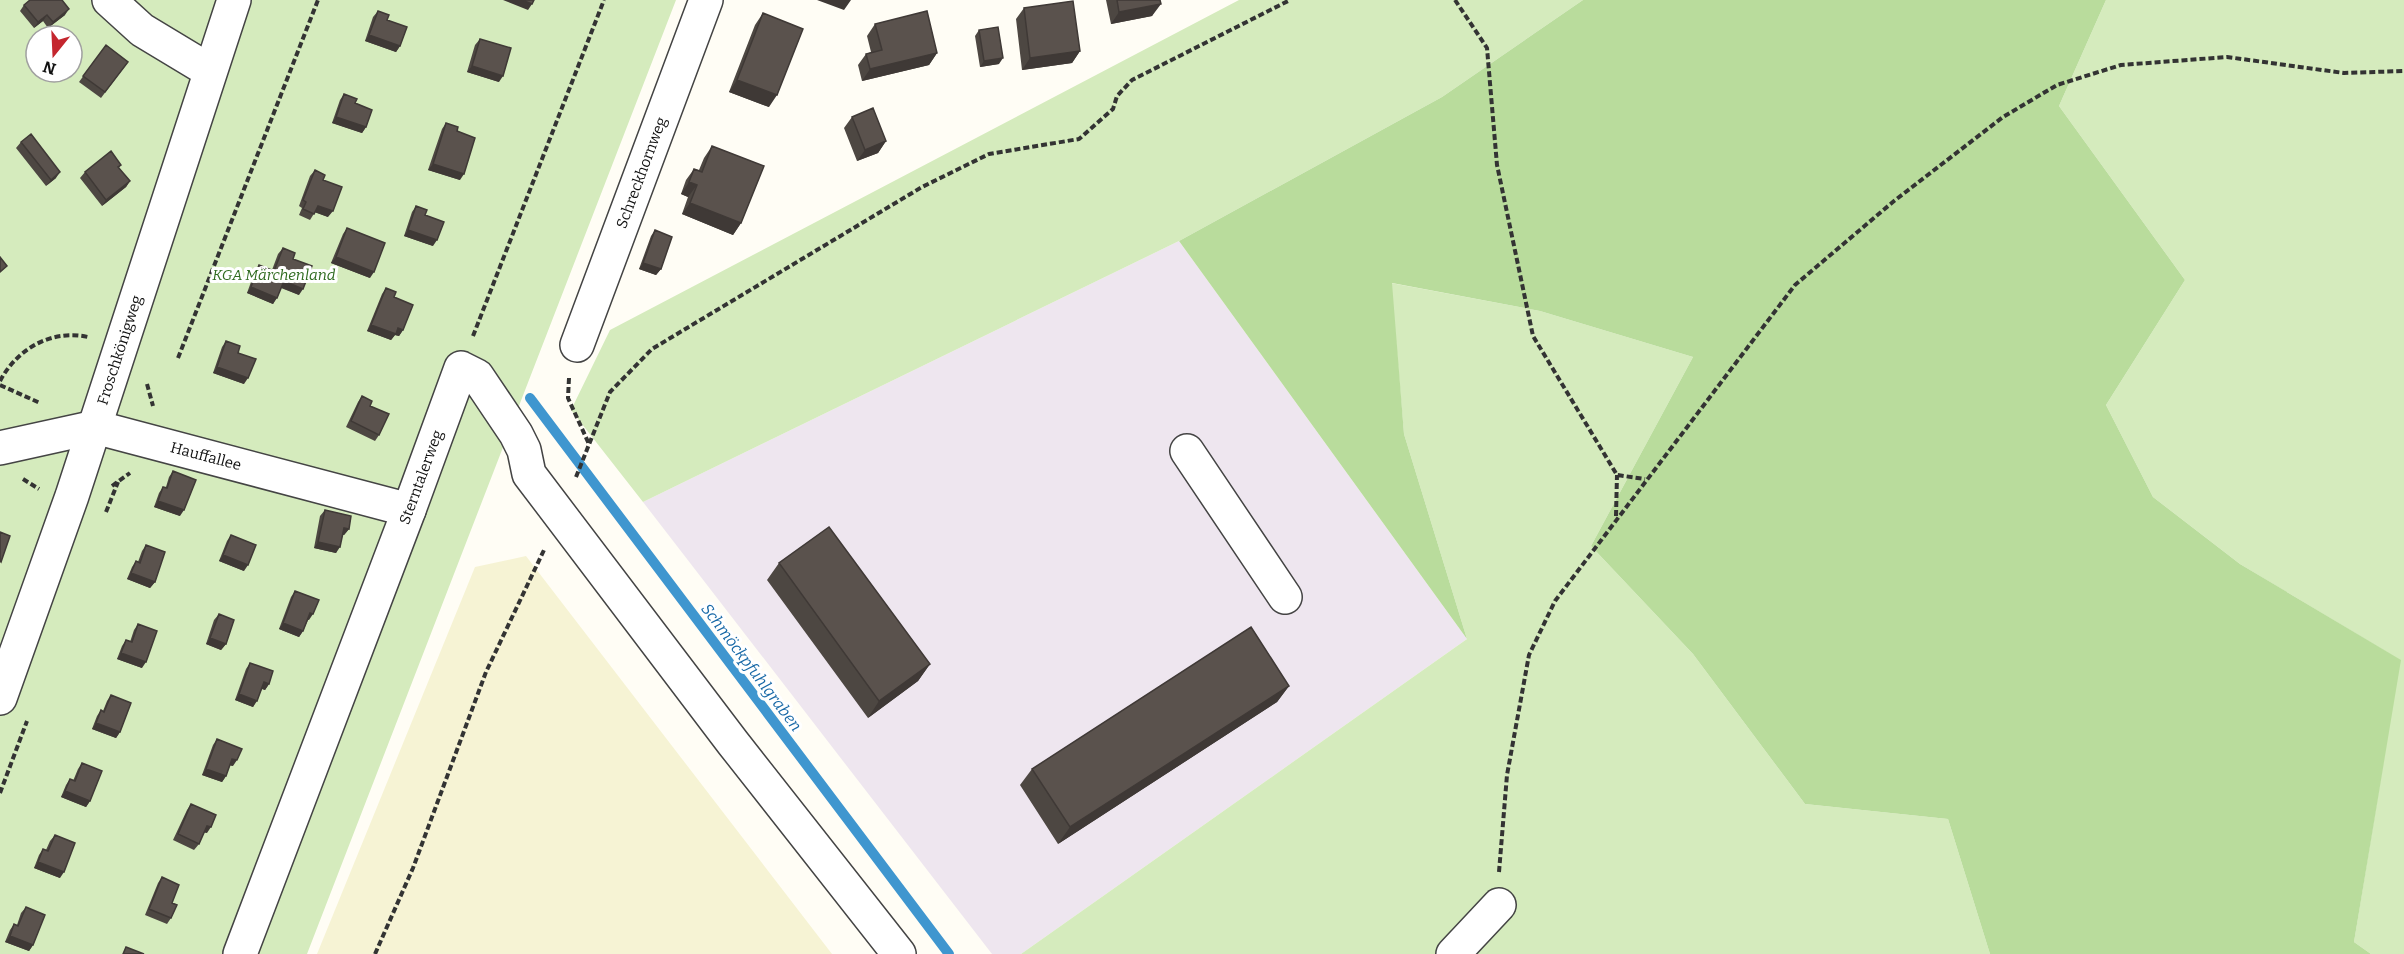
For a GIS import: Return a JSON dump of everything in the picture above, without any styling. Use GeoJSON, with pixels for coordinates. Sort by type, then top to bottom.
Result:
{"type":"FeatureCollection","features":[{"type":"Feature","properties":{"kind":"street"},"geometry":{"type":"LineString","coordinates":[[109,0],[142,30],[210,71]]}},
{"type":"Feature","properties":{"kind":"street","name":"Froschkönigweg"},"geometry":{"type":"LineString","coordinates":[[0,698],[95,427],[234,0]]}},
{"type":"Feature","properties":{"kind":"street","name":"Schreckhornweg"},"geometry":{"type":"LineString","coordinates":[[577,345],[706,0]]}},
{"type":"Feature","properties":{"kind":"street"},"geometry":{"type":"LineString","coordinates":[[461,368],[477,376],[516,434],[524,450],[529,474],[733,743],[899,954]]}},
{"type":"Feature","properties":{"kind":"street","name":"Sterntalerweg"},"geometry":{"type":"LineString","coordinates":[[240,954],[461,368]]}},
{"type":"Feature","properties":{"kind":"street","name":"Hauffallee"},"geometry":{"type":"LineString","coordinates":[[0,448],[95,427],[409,510]]}},
{"type":"Feature","properties":{"kind":"street"},"geometry":{"type":"LineString","coordinates":[[1187,451],[1285,597]]}},
{"type":"Feature","properties":{"kind":"street"},"geometry":{"type":"LineString","coordinates":[[1453,954],[1499,905]]}},
{"type":"Feature","properties":{"kind":"path"},"geometry":{"type":"LineString","coordinates":[[178,358],[318,0]]}},
{"type":"Feature","properties":{"kind":"path"},"geometry":{"type":"LineString","coordinates":[[461,368],[604,0]]}},
{"type":"Feature","properties":{"kind":"path"},"geometry":{"type":"LineString","coordinates":[[375,954],[413,868],[486,672],[561,515],[610,392],[652,349],[922,187],[989,153],[1079,139],[1113,109],[1117,96],[1132,80],[1290,0]]}},
{"type":"Feature","properties":{"kind":"path"},"geometry":{"type":"LineString","coordinates":[[1455,0],[1487,48],[1497,165],[1533,336],[1617,475],[1616,518]]}},
{"type":"Feature","properties":{"kind":"path"},"geometry":{"type":"LineString","coordinates":[[1499,905],[1499,867],[1507,775],[1529,656],[1555,601],[1616,518],[1796,285],[1894,201],[2002,117],[2057,85],[2121,65],[2227,57],[2344,73],[2404,71]]}},
{"type":"Feature","properties":{"kind":"path"},"geometry":{"type":"LineString","coordinates":[[0,381],[7,368],[26,349],[51,337],[78,335],[95,339]]}},
{"type":"Feature","properties":{"kind":"path"},"geometry":{"type":"LineString","coordinates":[[577,345],[570,369],[568,398],[589,445]]}},
{"type":"Feature","properties":{"kind":"path"},"geometry":{"type":"LineString","coordinates":[[1617,475],[1646,479]]}},
{"type":"Feature","properties":{"kind":"shaded area"},"geometry":{"type":"Polygon","coordinates":[[[1179,241],[1467,639],[1021,954],[992,954],[643,502],[1179,241]]]}},
{"type":"Feature","properties":{"kind":"shaded area"},"geometry":{"type":"Polygon","coordinates":[[[526,556],[832,954],[317,954],[475,567],[526,556]]]}},
{"type":"Feature","properties":{"kind":"green space","name":"KGA Märchenland"},"geometry":{"type":"Polygon","coordinates":[[[0,0],[676,0],[307,954],[0,954],[0,0]]]}},
{"type":"Feature","properties":{"kind":"green space"},"geometry":{"type":"Polygon","coordinates":[[[1239,0],[1583,0],[1442,97],[1179,241],[643,502],[571,410],[610,330],[1239,0]]]}},
{"type":"Feature","properties":{"kind":"green space"},"geometry":{"type":"Polygon","coordinates":[[[1583,0],[2106,0],[2059,106],[2185,280],[2106,405],[2153,497],[2240,564],[2401,660],[2354,942],[2371,954],[1990,954],[1948,819],[1805,804],[1693,654],[1591,546],[1693,357],[1540,311],[1392,283],[1404,434],[1467,639],[1179,241],[1442,97],[1583,0]]]}},
{"type":"Feature","properties":{"kind":"green space"},"geometry":{"type":"Polygon","coordinates":[[[2106,0],[2404,0],[2404,954],[2371,954],[2354,942],[2400,660],[2240,564],[2153,497],[2106,405],[2185,280],[2059,106],[2106,0]]]}},
{"type":"Feature","properties":{"kind":"green space"},"geometry":{"type":"Polygon","coordinates":[[[1391,283],[1540,311],[1693,357],[1591,546],[1693,654],[1805,804],[1948,819],[1990,954],[1021,954],[1467,639],[1404,434],[1391,283]]]}},
{"type":"Feature","properties":{"kind":"building"},"geometry":{"type":"Polygon","coordinates":[[[30,0],[62,0],[69,9],[53,22],[47,15],[38,22],[24,5],[30,0]]]}},
{"type":"Feature","properties":{"kind":"building"},"geometry":{"type":"Polygon","coordinates":[[[522,0],[534,0],[532,4],[522,0]]]}},
{"type":"Feature","properties":{"kind":"building"},"geometry":{"type":"Polygon","coordinates":[[[1117,0],[1160,0],[1161,4],[1119,12],[1117,0]]]}},
{"type":"Feature","properties":{"kind":"building"},"geometry":{"type":"Polygon","coordinates":[[[1073,1],[1080,51],[1030,58],[1024,8],[1073,1]]]}},
{"type":"Feature","properties":{"kind":"building"},"geometry":{"type":"Polygon","coordinates":[[[378,11],[389,15],[387,20],[407,27],[400,46],[369,35],[378,11]]]}},
{"type":"Feature","properties":{"kind":"building"},"geometry":{"type":"Polygon","coordinates":[[[927,11],[937,53],[870,69],[866,54],[882,50],[875,24],[927,11]]]}},
{"type":"Feature","properties":{"kind":"building"},"geometry":{"type":"Polygon","coordinates":[[[763,13],[803,29],[777,95],[737,80],[763,13]]]}},
{"type":"Feature","properties":{"kind":"building"},"geometry":{"type":"Polygon","coordinates":[[[998,27],[1003,58],[984,61],[979,30],[998,27]]]}},
{"type":"Feature","properties":{"kind":"building"},"geometry":{"type":"Polygon","coordinates":[[[480,39],[511,48],[503,76],[472,66],[480,39]]]}},
{"type":"Feature","properties":{"kind":"building"},"geometry":{"type":"Polygon","coordinates":[[[106,45],[128,62],[105,92],[84,75],[106,45]]]}},
{"type":"Feature","properties":{"kind":"building"},"geometry":{"type":"Polygon","coordinates":[[[344,94],[357,99],[355,103],[372,110],[366,127],[336,117],[344,94]]]}},
{"type":"Feature","properties":{"kind":"building"},"geometry":{"type":"Polygon","coordinates":[[[873,108],[886,141],[865,150],[852,117],[873,108]]]}},
{"type":"Feature","properties":{"kind":"building"},"geometry":{"type":"Polygon","coordinates":[[[446,123],[458,127],[457,131],[475,138],[464,174],[433,164],[446,123]]]}},
{"type":"Feature","properties":{"kind":"building"},"geometry":{"type":"Polygon","coordinates":[[[31,134],[60,172],[51,180],[21,142],[31,134]]]}},
{"type":"Feature","properties":{"kind":"building"},"geometry":{"type":"Polygon","coordinates":[[[712,146],[764,166],[741,223],[690,203],[697,185],[689,182],[694,169],[702,172],[712,146]]]}},
{"type":"Feature","properties":{"kind":"building"},"geometry":{"type":"Polygon","coordinates":[[[111,151],[121,165],[118,167],[130,181],[106,200],[85,172],[111,151]]]}},
{"type":"Feature","properties":{"kind":"building"},"geometry":{"type":"Polygon","coordinates":[[[315,170],[325,175],[323,180],[342,187],[333,211],[318,206],[314,214],[303,209],[306,202],[303,200],[315,170]]]}},
{"type":"Feature","properties":{"kind":"building"},"geometry":{"type":"Polygon","coordinates":[[[416,206],[427,210],[425,215],[444,222],[437,240],[408,230],[416,206]]]}},
{"type":"Feature","properties":{"kind":"building"},"geometry":{"type":"Polygon","coordinates":[[[347,228],[385,243],[374,272],[336,257],[347,228]]]}},
{"type":"Feature","properties":{"kind":"building"},"geometry":{"type":"Polygon","coordinates":[[[655,230],[672,237],[661,269],[643,263],[655,230]]]}},
{"type":"Feature","properties":{"kind":"building"},"geometry":{"type":"Polygon","coordinates":[[[283,248],[295,253],[293,259],[312,266],[303,289],[284,281],[277,298],[251,287],[259,265],[274,271],[283,248]]]}},
{"type":"Feature","properties":{"kind":"building"},"geometry":{"type":"Polygon","coordinates":[[[0,257],[7,266],[0,272],[0,257]]]}},
{"type":"Feature","properties":{"kind":"building"},"geometry":{"type":"Polygon","coordinates":[[[386,288],[396,292],[394,297],[413,305],[403,330],[398,328],[396,334],[371,325],[386,288]]]}},
{"type":"Feature","properties":{"kind":"building"},"geometry":{"type":"Polygon","coordinates":[[[226,341],[240,346],[238,353],[256,359],[248,378],[217,367],[226,341]]]}},
{"type":"Feature","properties":{"kind":"building"},"geometry":{"type":"Polygon","coordinates":[[[362,396],[372,401],[370,406],[389,414],[379,435],[351,421],[362,396]]]}},
{"type":"Feature","properties":{"kind":"building"},"geometry":{"type":"Polygon","coordinates":[[[173,471],[196,480],[184,510],[158,501],[163,487],[167,488],[173,471]]]}},
{"type":"Feature","properties":{"kind":"building"},"geometry":{"type":"Polygon","coordinates":[[[325,510],[351,516],[349,529],[344,528],[340,547],[318,542],[325,510]]]}},
{"type":"Feature","properties":{"kind":"building"},"geometry":{"type":"Polygon","coordinates":[[[829,527],[930,664],[879,701],[779,563],[829,527]]]}},
{"type":"Feature","properties":{"kind":"building"},"geometry":{"type":"Polygon","coordinates":[[[0,532],[10,536],[1,562],[0,561],[0,532]]]}},
{"type":"Feature","properties":{"kind":"building"},"geometry":{"type":"Polygon","coordinates":[[[231,535],[256,545],[248,565],[223,555],[231,535]]]}},
{"type":"Feature","properties":{"kind":"building"},"geometry":{"type":"Polygon","coordinates":[[[146,545],[165,552],[155,582],[131,573],[136,561],[140,563],[146,545]]]}},
{"type":"Feature","properties":{"kind":"building"},"geometry":{"type":"Polygon","coordinates":[[[295,591],[319,600],[313,614],[310,613],[303,631],[283,623],[295,591]]]}},
{"type":"Feature","properties":{"kind":"building"},"geometry":{"type":"Polygon","coordinates":[[[219,614],[234,620],[226,644],[210,638],[219,614]]]}},
{"type":"Feature","properties":{"kind":"building"},"geometry":{"type":"Polygon","coordinates":[[[138,624],[157,631],[146,662],[121,653],[126,640],[132,642],[138,624]]]}},
{"type":"Feature","properties":{"kind":"building"},"geometry":{"type":"Polygon","coordinates":[[[1251,627],[1289,686],[1070,827],[1032,769],[1251,627]]]}},
{"type":"Feature","properties":{"kind":"building"},"geometry":{"type":"Polygon","coordinates":[[[250,663],[273,671],[269,684],[264,682],[257,701],[239,694],[250,663]]]}},
{"type":"Feature","properties":{"kind":"building"},"geometry":{"type":"Polygon","coordinates":[[[111,695],[131,703],[120,732],[96,723],[101,710],[104,712],[111,695]]]}},
{"type":"Feature","properties":{"kind":"building"},"geometry":{"type":"Polygon","coordinates":[[[217,739],[242,749],[237,760],[232,759],[226,776],[206,769],[217,739]]]}},
{"type":"Feature","properties":{"kind":"building"},"geometry":{"type":"Polygon","coordinates":[[[82,763],[102,771],[90,801],[65,791],[70,779],[75,781],[82,763]]]}},
{"type":"Feature","properties":{"kind":"building"},"geometry":{"type":"Polygon","coordinates":[[[191,804],[216,815],[211,827],[207,826],[199,844],[178,834],[191,804]]]}},
{"type":"Feature","properties":{"kind":"building"},"geometry":{"type":"Polygon","coordinates":[[[55,835],[75,843],[64,872],[38,862],[43,849],[48,851],[55,835]]]}},
{"type":"Feature","properties":{"kind":"building"},"geometry":{"type":"Polygon","coordinates":[[[162,877],[179,885],[172,903],[177,905],[171,918],[149,909],[162,877]]]}},
{"type":"Feature","properties":{"kind":"building"},"geometry":{"type":"Polygon","coordinates":[[[26,907],[45,915],[33,945],[10,936],[14,924],[18,926],[26,907]]]}},
{"type":"Feature","properties":{"kind":"building"},"geometry":{"type":"Polygon","coordinates":[[[126,947],[144,954],[123,954],[126,947]]]}},
{"type":"Feature","properties":{"kind":"waterway","name":"Schmöckpfuhlgraben"},"geometry":{"type":"LineString","coordinates":[[530,398],[949,954]]}}]}
